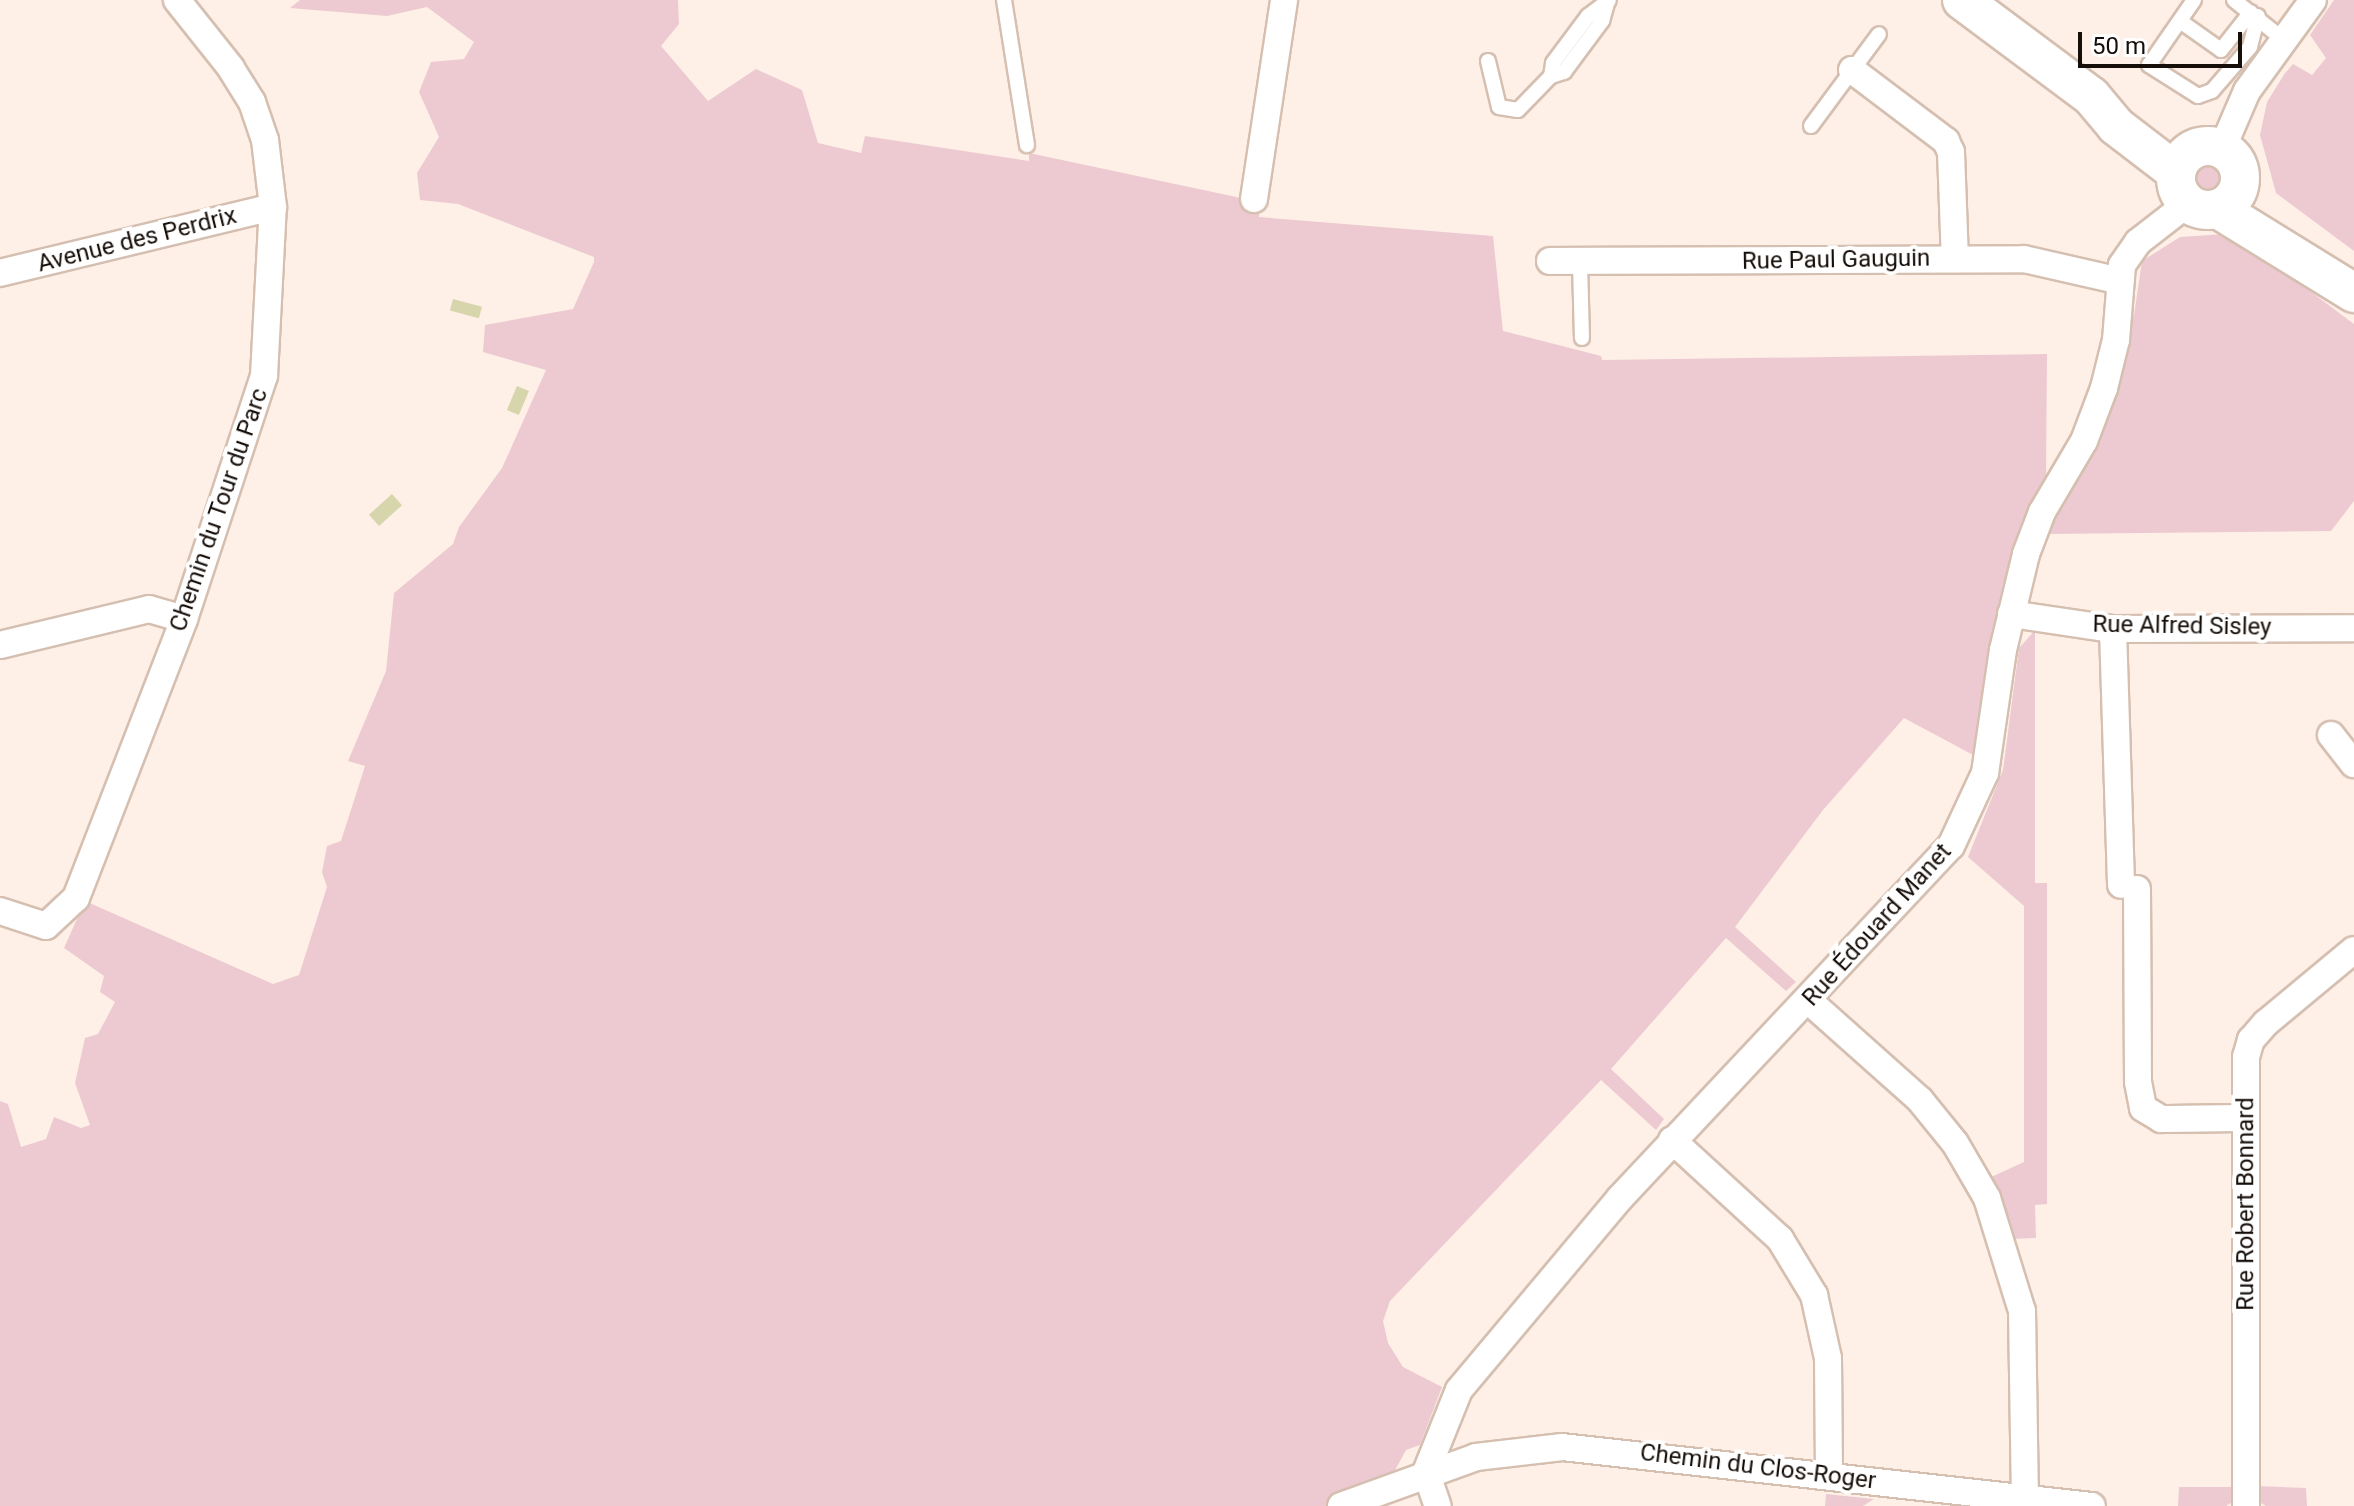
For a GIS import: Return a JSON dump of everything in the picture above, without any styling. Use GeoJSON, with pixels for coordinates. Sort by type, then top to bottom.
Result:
{"type":"FeatureCollection","features":[{"type":"Feature","properties":{"kind":"main road"},"geometry":{"type":"LineString","coordinates":[[1962,0],[2091,96],[2116,126],[2207,176],[2347,288]]}},
{"type":"Feature","properties":{"kind":"street","name":"Chemin du Tour du Parc"},"geometry":{"type":"LineString","coordinates":[[0,911],[54,924],[76,898],[184,619],[264,376],[273,207],[265,140],[252,102],[177,0]]}},
{"type":"Feature","properties":{"kind":"street"},"geometry":{"type":"LineString","coordinates":[[1254,199],[1284,0]]}},
{"type":"Feature","properties":{"kind":"street"},"geometry":{"type":"LineString","coordinates":[[2207,176],[2247,91],[2313,0]]}},
{"type":"Feature","properties":{"kind":"street"},"geometry":{"type":"LineString","coordinates":[[1852,70],[1948,145],[1955,259]]}},
{"type":"Feature","properties":{"kind":"street","name":"Rue Édouard Manet"},"geometry":{"type":"LineString","coordinates":[[1426,1472],[1459,1390],[1672,1140],[1809,1001],[1828,971],[1936,866],[1965,823],[1990,752],[2011,614],[2035,529],[2084,441],[2104,388],[2116,340],[2121,281],[2130,251],[2207,176]]}},
{"type":"Feature","properties":{"kind":"street","name":"Avenue des Perdrix"},"geometry":{"type":"LineString","coordinates":[[0,273],[273,207]]}},
{"type":"Feature","properties":{"kind":"street","name":"Rue Paul Gauguin"},"geometry":{"type":"LineString","coordinates":[[1550,261],[2024,259],[2121,281]]}},
{"type":"Feature","properties":{"kind":"street"},"geometry":{"type":"LineString","coordinates":[[0,645],[149,609],[184,619]]}},
{"type":"Feature","properties":{"kind":"street","name":"Rue Alfred Sisley"},"geometry":{"type":"LineString","coordinates":[[2011,614],[2113,629],[2354,628]]}},
{"type":"Feature","properties":{"kind":"street"},"geometry":{"type":"LineString","coordinates":[[2113,629],[2138,1082],[2143,1108],[2161,1119],[2246,1118]]}},
{"type":"Feature","properties":{"kind":"street"},"geometry":{"type":"LineString","coordinates":[[2331,735],[2354,764]]}},
{"type":"Feature","properties":{"kind":"street","name":"Rue Robert Bonnard"},"geometry":{"type":"LineString","coordinates":[[2246,1506],[2246,1057],[2251,1040],[2354,950]]}},
{"type":"Feature","properties":{"kind":"street"},"geometry":{"type":"LineString","coordinates":[[1809,1001],[1920,1100],[1955,1143],[1987,1198],[2012,1266],[2025,1335],[2025,1498]]}},
{"type":"Feature","properties":{"kind":"street"},"geometry":{"type":"LineString","coordinates":[[1672,1140],[1780,1239],[1814,1295],[1828,1358],[1829,1475]]}},
{"type":"Feature","properties":{"kind":"street","name":"Chemin du Clos-Roger"},"geometry":{"type":"LineString","coordinates":[[1341,1506],[1426,1472],[1497,1452],[1562,1447],[2092,1506]]}},
{"type":"Feature","properties":{"kind":"street"},"geometry":{"type":"LineString","coordinates":[[1426,1472],[1438,1506]]}},
{"type":"Feature","properties":{"kind":"lane"},"geometry":{"type":"LineString","coordinates":[[1004,0],[1027,145]]}},
{"type":"Feature","properties":{"kind":"lane"},"geometry":{"type":"LineString","coordinates":[[1488,61],[1491,91],[1504,111],[1525,106],[1551,76],[1564,72],[1602,21],[1608,0]]}},
{"type":"Feature","properties":{"kind":"lane"},"geometry":{"type":"LineString","coordinates":[[2194,0],[2149,65],[2198,96],[2212,91],[2250,47],[2255,14]]}},
{"type":"Feature","properties":{"kind":"lane"},"geometry":{"type":"LineString","coordinates":[[2234,0],[2284,40]]}},
{"type":"Feature","properties":{"kind":"lane"},"geometry":{"type":"LineString","coordinates":[[2180,21],[2221,50],[2255,14]]}},
{"type":"Feature","properties":{"kind":"lane"},"geometry":{"type":"LineString","coordinates":[[1811,126],[1879,34]]}},
{"type":"Feature","properties":{"kind":"lane"},"geometry":{"type":"LineString","coordinates":[[1580,263],[1582,338]]}},
{"type":"Feature","properties":{"kind":"shaded area"},"geometry":{"type":"Polygon","coordinates":[[[300,0],[678,0],[679,24],[661,46],[708,101],[756,69],[802,90],[818,143],[861,153],[865,136],[1029,161],[1029,153],[1260,202],[1259,217],[1493,236],[1503,331],[1601,356],[1602,360],[2047,354],[2046,477],[2003,584],[1987,654],[1975,756],[1904,718],[1823,810],[1735,927],[1796,982],[1786,991],[1726,938],[1611,1069],[1664,1119],[1656,1130],[1601,1080],[1390,1301],[1383,1321],[1388,1343],[1403,1367],[1442,1387],[1420,1445],[1406,1450],[1392,1476],[1326,1506],[0,1506],[0,1101],[8,1104],[21,1147],[46,1139],[54,1117],[81,1128],[90,1125],[75,1083],[85,1038],[98,1034],[115,1002],[100,992],[104,976],[64,948],[85,901],[273,984],[299,975],[327,887],[322,872],[327,846],[341,841],[365,766],[348,761],[386,671],[394,593],[453,544],[459,527],[502,468],[546,370],[483,352],[485,325],[573,309],[594,262],[594,257],[458,204],[420,200],[417,173],[439,137],[419,92],[431,62],[464,59],[474,42],[427,7],[387,16],[290,8],[300,0]]]}},
{"type":"Feature","properties":{"kind":"shaded area"},"geometry":{"type":"Polygon","coordinates":[[[2334,0],[2354,0],[2354,251],[2276,193],[2260,135],[2267,102],[2285,73],[2293,64],[2312,75],[2326,58],[2310,35],[2334,0]]]}},
{"type":"Feature","properties":{"kind":"shaded area"},"geometry":{"type":"Polygon","coordinates":[[[2208,163],[2219,167],[2223,178],[2219,189],[2208,193],[2197,189],[2193,178],[2197,167],[2208,163]]]}},
{"type":"Feature","properties":{"kind":"shaded area"},"geometry":{"type":"Polygon","coordinates":[[[2225,234],[2244,242],[2354,324],[2354,501],[2331,531],[2047,534],[2129,316],[2134,315],[2142,261],[2180,237],[2225,234]]]}},
{"type":"Feature","properties":{"kind":"shaded area"},"geometry":{"type":"Polygon","coordinates":[[[453,299],[482,307],[479,318],[450,311],[453,299]]]}},
{"type":"Feature","properties":{"kind":"shaded area"},"geometry":{"type":"Polygon","coordinates":[[[517,386],[529,391],[519,415],[507,410],[517,386]]]}},
{"type":"Feature","properties":{"kind":"shaded area"},"geometry":{"type":"Polygon","coordinates":[[[392,494],[402,505],[379,526],[369,515],[392,494]]]}},
{"type":"Feature","properties":{"kind":"shaded area"},"geometry":{"type":"Polygon","coordinates":[[[2035,630],[2035,883],[2047,883],[2047,1204],[2035,1205],[2036,1238],[2013,1239],[1987,1179],[2024,1162],[2024,906],[1968,857],[2003,770],[2019,648],[2035,630]]]}},
{"type":"Feature","properties":{"kind":"shaded area"},"geometry":{"type":"Polygon","coordinates":[[[2256,1486],[2306,1488],[2307,1506],[2266,1506],[2254,1499],[2256,1486]]]}},
{"type":"Feature","properties":{"kind":"shaded area"},"geometry":{"type":"Polygon","coordinates":[[[2179,1487],[2233,1487],[2237,1499],[2226,1506],[2178,1506],[2179,1487]]]}},
{"type":"Feature","properties":{"kind":"shaded area"},"geometry":{"type":"Polygon","coordinates":[[[1826,1494],[1874,1499],[1863,1506],[1825,1506],[1826,1494]]]}}]}
